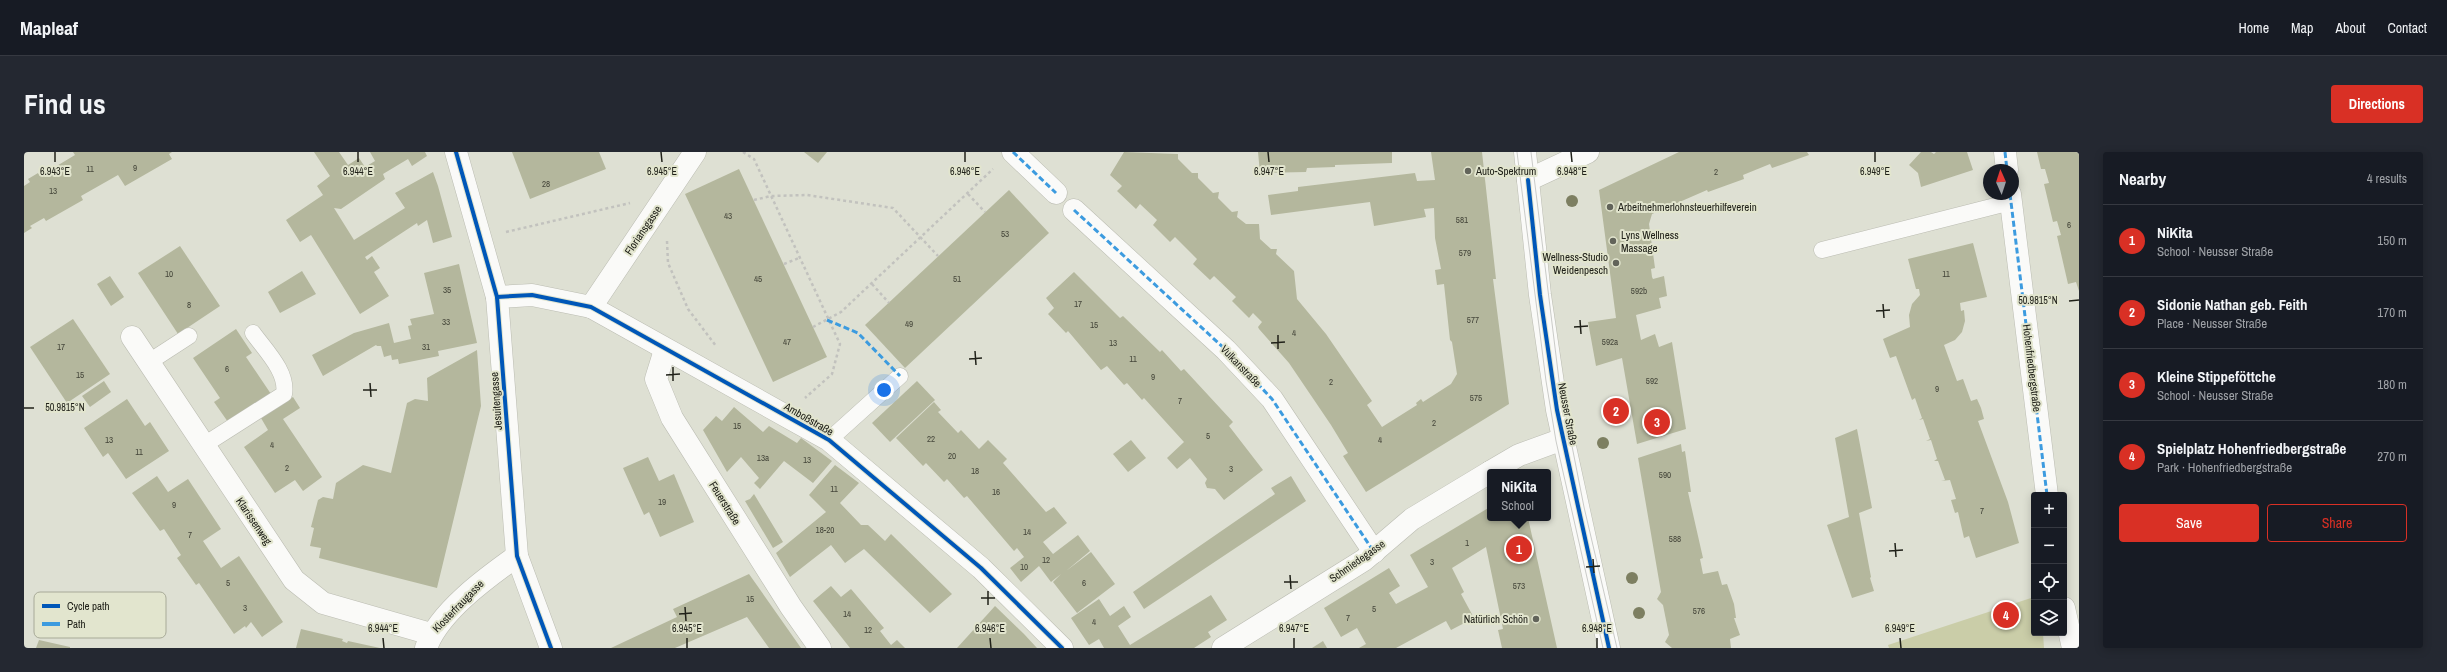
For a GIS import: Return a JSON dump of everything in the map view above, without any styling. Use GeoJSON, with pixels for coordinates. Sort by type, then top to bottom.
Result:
{"type":"FeatureCollection","features":[{"type":"Feature","properties":{"kind":"street","name":"Jesuitengasse"},"geometry":{"type":"LineString","coordinates":[[456,152],[497,297],[516,556],[551,648]]}},
{"type":"Feature","properties":{"kind":"street","name":"Floriansgasse"},"geometry":{"type":"LineString","coordinates":[[592,307],[695,152]]}},
{"type":"Feature","properties":{"kind":"street"},"geometry":{"type":"LineString","coordinates":[[1012,152],[1056,193]]}},
{"type":"Feature","properties":{"kind":"street","name":"Neusser Straße"},"geometry":{"type":"LineString","coordinates":[[1525,152],[1540,295],[1563,438],[1609,648]]}},
{"type":"Feature","properties":{"kind":"street"},"geometry":{"type":"LineString","coordinates":[[1528,180],[1588,152]]}},
{"type":"Feature","properties":{"kind":"street"},"geometry":{"type":"LineString","coordinates":[[2005,152],[2006,164]]}},
{"type":"Feature","properties":{"kind":"street","name":"Hohenfriedbergstraße"},"geometry":{"type":"LineString","coordinates":[[2011,200],[2047,492]]}},
{"type":"Feature","properties":{"kind":"street","name":"Vulkanstraße"},"geometry":{"type":"LineString","coordinates":[[1074,210],[1226,350],[1272,399],[1374,552]]}},
{"type":"Feature","properties":{"kind":"street","name":"Amboßstraße"},"geometry":{"type":"LineString","coordinates":[[497,297],[532,295],[592,307],[665,350],[829,440],[981,568],[1062,648]]}},
{"type":"Feature","properties":{"kind":"street","name":"Klarissenweg"},"geometry":{"type":"LineString","coordinates":[[132,337],[294,580],[323,604],[429,641]]}},
{"type":"Feature","properties":{"kind":"street","name":"Feuerstraße"},"geometry":{"type":"LineString","coordinates":[[665,350],[656,379],[672,418],[791,607],[820,648]]}},
{"type":"Feature","properties":{"kind":"street","name":"Schmiedegasse"},"geometry":{"type":"LineString","coordinates":[[1495,469],[1518,455],[1563,438]]}},
{"type":"Feature","properties":{"kind":"street","name":"Schmiedegasse"},"geometry":{"type":"LineString","coordinates":[[1222,648],[1374,552],[1412,519],[1487,474]]}},
{"type":"Feature","properties":{"kind":"street","name":"Klosterfraugasse"},"geometry":{"type":"LineString","coordinates":[[429,641],[478,583],[516,556]]}},
{"type":"Feature","properties":{"kind":"street"},"geometry":{"type":"LineString","coordinates":[[2067,621],[2073,648]]}},
{"type":"Feature","properties":{"kind":"lane"},"geometry":{"type":"LineString","coordinates":[[1822,250],[2004,200]]}},
{"type":"Feature","properties":{"kind":"lane"},"geometry":{"type":"LineString","coordinates":[[204,445],[284,394],[286,385],[276,365],[253,333]]}},
{"type":"Feature","properties":{"kind":"lane"},"geometry":{"type":"LineString","coordinates":[[149,362],[189,336]]}},
{"type":"Feature","properties":{"kind":"lane"},"geometry":{"type":"LineString","coordinates":[[829,440],[900,376]]}},
{"type":"Feature","properties":{"kind":"path"},"geometry":{"type":"LineString","coordinates":[[743,152],[754,159],[827,320],[840,344],[832,374],[785,415]]}},
{"type":"Feature","properties":{"kind":"path"},"geometry":{"type":"LineString","coordinates":[[813,327],[841,312],[921,239],[995,168]]}},
{"type":"Feature","properties":{"kind":"path"},"geometry":{"type":"LineString","coordinates":[[480,238],[667,194]]}},
{"type":"Feature","properties":{"kind":"path"},"geometry":{"type":"LineString","coordinates":[[968,194],[985,212]]}},
{"type":"Feature","properties":{"kind":"path"},"geometry":{"type":"LineString","coordinates":[[754,200],[771,196],[807,195],[893,208],[938,256]]}},
{"type":"Feature","properties":{"kind":"path"},"geometry":{"type":"LineString","coordinates":[[667,234],[668,263],[688,309],[719,349]]}},
{"type":"Feature","properties":{"kind":"path"},"geometry":{"type":"LineString","coordinates":[[784,264],[799,258]]}},
{"type":"Feature","properties":{"kind":"path"},"geometry":{"type":"LineString","coordinates":[[872,284],[889,303]]}},
{"type":"Feature","properties":{"kind":"green space"},"geometry":{"type":"Polygon","coordinates":[[[2031,598],[2031,636],[2043,636],[2044,648],[1889,648],[1888,645],[2031,598]]]}},
{"type":"Feature","properties":{"kind":"building"},"geometry":{"type":"Polygon","coordinates":[[[73,152],[172,152],[169,154],[172,159],[125,186],[118,175],[81,196],[83,200],[46,221],[44,218],[30,226],[32,228],[24,233],[24,186],[30,182],[28,179],[38,173],[40,176],[75,155],[73,152]]]}},
{"type":"Feature","properties":{"kind":"building"},"geometry":{"type":"Polygon","coordinates":[[[314,152],[339,152],[348,165],[359,158],[365,167],[375,161],[370,152],[425,152],[427,156],[412,166],[408,159],[383,174],[385,179],[341,209],[334,208],[354,240],[405,208],[395,193],[433,172],[438,186],[452,237],[433,243],[427,220],[418,226],[417,223],[365,257],[367,260],[372,256],[380,268],[374,272],[389,296],[360,314],[311,235],[300,242],[286,220],[323,195],[317,186],[330,176],[314,152]]]}},
{"type":"Feature","properties":{"kind":"building"},"geometry":{"type":"Polygon","coordinates":[[[512,152],[599,152],[606,169],[530,199],[512,152]]]}},
{"type":"Feature","properties":{"kind":"building"},"geometry":{"type":"Polygon","coordinates":[[[804,152],[827,152],[818,163],[804,152]]]}},
{"type":"Feature","properties":{"kind":"building"},"geometry":{"type":"Polygon","coordinates":[[[1124,152],[1178,154],[1178,159],[1192,173],[1198,173],[1198,178],[1213,193],[1219,192],[1218,198],[1232,212],[1238,211],[1237,217],[1246,224],[1259,224],[1260,239],[1271,249],[1277,249],[1276,254],[1294,271],[1297,299],[1326,334],[1372,401],[1367,405],[1382,427],[1417,405],[1416,403],[1421,399],[1423,402],[1451,384],[1457,374],[1452,342],[1450,340],[1444,284],[1437,285],[1435,270],[1441,269],[1435,238],[1434,208],[1424,209],[1426,217],[1374,226],[1370,202],[1271,215],[1268,195],[1298,191],[1298,187],[1415,173],[1417,181],[1435,180],[1431,152],[1482,152],[1496,279],[1493,279],[1509,404],[1366,492],[1343,456],[1348,453],[1331,425],[1289,363],[1259,329],[1258,327],[1262,322],[1253,313],[1249,318],[1232,301],[1236,297],[1214,276],[1210,280],[1193,264],[1197,259],[1175,237],[1170,242],[1153,225],[1157,220],[1140,204],[1136,209],[1117,191],[1122,186],[1110,175],[1124,152]]]}},
{"type":"Feature","properties":{"kind":"building"},"geometry":{"type":"Polygon","coordinates":[[[1258,152],[1392,152],[1392,163],[1335,165],[1335,167],[1307,168],[1306,172],[1260,173],[1258,152]]]}},
{"type":"Feature","properties":{"kind":"building"},"geometry":{"type":"Polygon","coordinates":[[[1679,152],[1807,152],[1809,155],[1772,168],[1770,164],[1743,175],[1744,179],[1708,192],[1707,190],[1652,214],[1649,224],[1655,268],[1651,269],[1652,277],[1653,279],[1664,276],[1667,296],[1659,298],[1661,308],[1636,315],[1641,340],[1655,334],[1659,347],[1672,342],[1686,429],[1637,444],[1622,358],[1596,366],[1588,322],[1616,318],[1599,190],[1679,152]]]}},
{"type":"Feature","properties":{"kind":"building"},"geometry":{"type":"Polygon","coordinates":[[[1921,152],[1931,152],[1934,154],[1936,152],[1967,152],[1973,170],[1921,187],[1918,173],[1909,165],[1921,152]]]}},
{"type":"Feature","properties":{"kind":"building"},"geometry":{"type":"Polygon","coordinates":[[[2037,152],[2079,152],[2079,291],[2076,282],[2068,284],[2057,236],[2061,235],[2057,221],[2053,222],[2044,184],[2049,183],[2045,169],[2041,169],[2037,152]]]}},
{"type":"Feature","properties":{"kind":"building"},"geometry":{"type":"Polygon","coordinates":[[[739,169],[827,357],[773,382],[685,194],[739,169]]]}},
{"type":"Feature","properties":{"kind":"building"},"geometry":{"type":"Polygon","coordinates":[[[1009,190],[1049,233],[905,368],[865,325],[1009,190]]]}},
{"type":"Feature","properties":{"kind":"building"},"geometry":{"type":"Polygon","coordinates":[[[1973,243],[1987,297],[1960,303],[1961,311],[1964,310],[1965,321],[1962,332],[1955,340],[1944,345],[1957,381],[1963,379],[1971,401],[1977,399],[1981,408],[1984,419],[1978,421],[2008,502],[2019,543],[1976,558],[1969,536],[1964,538],[1958,512],[1955,513],[1951,500],[1956,499],[1950,480],[1941,481],[1945,480],[1938,461],[1934,461],[1937,459],[1931,440],[1926,441],[1930,439],[1923,419],[1919,420],[1922,418],[1915,398],[1912,400],[1896,356],[1890,358],[1883,339],[1910,327],[1909,315],[1912,304],[1920,295],[1919,289],[1916,289],[1908,259],[1973,243]]]}},
{"type":"Feature","properties":{"kind":"building"},"geometry":{"type":"Polygon","coordinates":[[[180,246],[220,306],[178,334],[138,273],[180,246]]]}},
{"type":"Feature","properties":{"kind":"building"},"geometry":{"type":"Polygon","coordinates":[[[459,264],[477,343],[438,351],[439,356],[399,364],[398,359],[392,360],[391,355],[384,357],[381,346],[376,345],[323,376],[312,355],[354,333],[389,323],[394,343],[411,339],[408,326],[412,325],[410,319],[434,314],[424,273],[459,264]]]}},
{"type":"Feature","properties":{"kind":"building"},"geometry":{"type":"Polygon","coordinates":[[[302,271],[316,294],[280,313],[268,292],[302,271]]]}},
{"type":"Feature","properties":{"kind":"building"},"geometry":{"type":"Polygon","coordinates":[[[1074,272],[1120,318],[1123,316],[1160,352],[1162,350],[1181,371],[1184,369],[1233,422],[1229,426],[1263,470],[1224,500],[1215,489],[1207,488],[1205,483],[1207,479],[1190,458],[1177,469],[1167,458],[1184,442],[1144,398],[1142,400],[1127,383],[1124,385],[1107,366],[1101,370],[1068,331],[1066,333],[1048,314],[1054,308],[1046,298],[1074,272]]]}},
{"type":"Feature","properties":{"kind":"building"},"geometry":{"type":"Polygon","coordinates":[[[110,276],[124,297],[111,306],[97,284],[110,276]]]}},
{"type":"Feature","properties":{"kind":"building"},"geometry":{"type":"Polygon","coordinates":[[[73,319],[110,374],[67,403],[30,347],[73,319]]]}},
{"type":"Feature","properties":{"kind":"building"},"geometry":{"type":"Polygon","coordinates":[[[236,329],[252,353],[246,357],[271,394],[228,422],[214,402],[220,398],[193,358],[236,329]]]}},
{"type":"Feature","properties":{"kind":"building"},"geometry":{"type":"Polygon","coordinates":[[[477,350],[481,406],[437,588],[319,558],[321,548],[310,546],[314,528],[311,527],[318,500],[323,497],[333,499],[336,483],[363,465],[391,473],[407,403],[415,399],[428,401],[427,378],[477,350]]]}},
{"type":"Feature","properties":{"kind":"building"},"geometry":{"type":"Polygon","coordinates":[[[104,381],[111,392],[90,407],[82,396],[104,381]]]}},
{"type":"Feature","properties":{"kind":"building"},"geometry":{"type":"Polygon","coordinates":[[[917,381],[935,400],[890,442],[872,423],[917,381]]]}},
{"type":"Feature","properties":{"kind":"building"},"geometry":{"type":"Polygon","coordinates":[[[293,397],[300,408],[283,419],[322,477],[303,491],[295,480],[275,493],[244,447],[268,430],[261,418],[293,397]]]}},
{"type":"Feature","properties":{"kind":"building"},"geometry":{"type":"Polygon","coordinates":[[[127,399],[145,426],[150,422],[169,451],[126,479],[108,453],[103,457],[84,428],[127,399]]]}},
{"type":"Feature","properties":{"kind":"building"},"geometry":{"type":"Polygon","coordinates":[[[934,402],[941,410],[938,412],[958,433],[961,430],[979,449],[988,440],[1007,459],[1003,463],[1046,512],[1054,507],[1067,523],[1043,542],[1053,554],[1078,535],[1090,551],[1066,571],[1091,552],[1115,584],[1077,613],[1053,582],[1061,574],[1051,582],[1039,566],[1021,582],[1010,568],[1024,557],[1017,548],[1014,551],[967,496],[964,498],[947,479],[944,482],[926,463],[923,466],[896,438],[934,402]]]}},
{"type":"Feature","properties":{"kind":"building"},"geometry":{"type":"Polygon","coordinates":[[[734,407],[763,432],[769,426],[797,443],[801,438],[832,461],[813,483],[784,461],[760,489],[754,483],[759,478],[741,457],[727,472],[703,430],[716,416],[722,421],[734,407]]]}},
{"type":"Feature","properties":{"kind":"building"},"geometry":{"type":"Polygon","coordinates":[[[1857,429],[1872,508],[1859,513],[1870,578],[1874,591],[1852,598],[1827,525],[1849,517],[1835,438],[1857,429]]]}},
{"type":"Feature","properties":{"kind":"building"},"geometry":{"type":"Polygon","coordinates":[[[1131,440],[1146,458],[1128,472],[1113,454],[1131,440]]]}},
{"type":"Feature","properties":{"kind":"building"},"geometry":{"type":"Polygon","coordinates":[[[1681,444],[1682,452],[1685,451],[1691,492],[1688,492],[1703,558],[1700,559],[1703,574],[1718,571],[1722,585],[1727,584],[1734,604],[1736,618],[1734,618],[1740,635],[1730,639],[1731,648],[1672,648],[1665,642],[1669,635],[1663,605],[1657,599],[1661,592],[1638,458],[1681,444]]]}},
{"type":"Feature","properties":{"kind":"building"},"geometry":{"type":"Polygon","coordinates":[[[648,457],[659,481],[674,474],[694,522],[660,537],[649,512],[644,515],[623,468],[648,457]]]}},
{"type":"Feature","properties":{"kind":"building"},"geometry":{"type":"Polygon","coordinates":[[[835,465],[859,483],[840,503],[861,525],[868,525],[885,541],[891,534],[952,594],[930,613],[864,549],[845,563],[831,545],[790,577],[776,553],[826,512],[809,495],[835,465]]]}},
{"type":"Feature","properties":{"kind":"building"},"geometry":{"type":"Polygon","coordinates":[[[157,476],[168,492],[188,479],[221,529],[203,541],[221,568],[239,556],[283,622],[262,637],[251,622],[246,628],[245,626],[234,634],[199,583],[196,585],[177,558],[181,555],[164,529],[160,531],[132,493],[157,476]]]}},
{"type":"Feature","properties":{"kind":"building"},"geometry":{"type":"Polygon","coordinates":[[[1291,476],[1306,501],[1144,609],[1133,592],[1275,494],[1271,488],[1291,476]]]}},
{"type":"Feature","properties":{"kind":"building"},"geometry":{"type":"Polygon","coordinates":[[[754,494],[783,542],[773,548],[745,501],[750,499],[754,494]]]}},
{"type":"Feature","properties":{"kind":"building"},"geometry":{"type":"Polygon","coordinates":[[[1487,509],[1487,521],[1529,521],[1557,648],[1502,648],[1498,630],[1503,629],[1486,547],[1452,568],[1464,592],[1461,594],[1474,618],[1451,630],[1446,621],[1396,648],[1359,648],[1366,644],[1357,628],[1341,637],[1324,608],[1389,568],[1400,586],[1389,593],[1396,604],[1428,587],[1410,555],[1487,509]]]}},
{"type":"Feature","properties":{"kind":"building"},"geometry":{"type":"Polygon","coordinates":[[[749,574],[801,648],[769,648],[747,617],[675,648],[611,648],[677,617],[673,609],[749,574]]]}},
{"type":"Feature","properties":{"kind":"building"},"geometry":{"type":"Polygon","coordinates":[[[831,586],[841,597],[851,589],[884,628],[880,631],[891,645],[897,640],[905,648],[850,648],[813,601],[831,586]]]}},
{"type":"Feature","properties":{"kind":"building"},"geometry":{"type":"Polygon","coordinates":[[[1211,595],[1227,620],[1208,632],[1211,637],[1194,648],[1104,648],[1099,639],[1089,645],[1071,618],[1099,599],[1110,616],[1124,606],[1131,617],[1118,626],[1130,645],[1211,595]]]}},
{"type":"Feature","properties":{"kind":"building"},"geometry":{"type":"Polygon","coordinates":[[[995,606],[1024,634],[1037,648],[957,648],[995,606]]]}},
{"type":"Feature","properties":{"kind":"building"},"geometry":{"type":"Polygon","coordinates":[[[301,629],[343,639],[342,641],[347,643],[348,641],[380,648],[296,648],[301,629]]]}},
{"type":"Feature","properties":{"kind":"building"},"geometry":{"type":"Polygon","coordinates":[[[39,640],[70,647],[70,648],[36,648],[39,640]]]}},
{"type":"Feature","properties":{"kind":"building"},"geometry":{"type":"Polygon","coordinates":[[[1323,641],[1327,648],[1312,648],[1323,641]]]}},
{"type":"Feature","properties":{"kind":"tram line"},"geometry":{"type":"LineString","coordinates":[[1517,152],[1546,381],[1556,441],[1603,648]]}},
{"type":"Feature","properties":{"kind":"tram line"},"geometry":{"type":"LineString","coordinates":[[1531,152],[1559,380],[1584,507],[1617,648]]}},
{"type":"Feature","properties":{"kind":"marked path"},"geometry":{"type":"LineString","coordinates":[[1013,152],[1056,193]]}},
{"type":"Feature","properties":{"kind":"marked path"},"geometry":{"type":"LineString","coordinates":[[2005,152],[2006,164]]}},
{"type":"Feature","properties":{"kind":"marked path"},"geometry":{"type":"LineString","coordinates":[[2011,200],[2047,492]]}},
{"type":"Feature","properties":{"kind":"marked path"},"geometry":{"type":"LineString","coordinates":[[1074,210],[1226,350],[1272,399],[1374,552]]}},
{"type":"Feature","properties":{"kind":"marked path"},"geometry":{"type":"LineString","coordinates":[[827,320],[858,333],[900,376]]}},
{"type":"Feature","properties":{"kind":"cycle path"},"geometry":{"type":"LineString","coordinates":[[456,152],[497,297],[517,556],[551,648]]}},
{"type":"Feature","properties":{"kind":"cycle path"},"geometry":{"type":"LineString","coordinates":[[1528,180],[1540,295],[1557,410],[1609,648]]}},
{"type":"Feature","properties":{"kind":"cycle path"},"geometry":{"type":"LineString","coordinates":[[497,297],[532,295],[591,307],[829,440],[981,568],[1062,648]]}},
{"type":"Feature","properties":{"kind":"place","name":"Auto-Spektrum"},"geometry":{"type":"Point","coordinates":[1468,171]}},
{"type":"Feature","properties":{"kind":"place","name":"Arbeitnehmerlohnsteuerhilfeverein"},"geometry":{"type":"Point","coordinates":[1610,207]}},
{"type":"Feature","properties":{"kind":"place","name":"Lyns Wellness Massage"},"geometry":{"type":"Point","coordinates":[1613,241]}},
{"type":"Feature","properties":{"kind":"place","name":"Wellness-Studio Weidenpesch"},"geometry":{"type":"Point","coordinates":[1616,263]}},
{"type":"Feature","properties":{"kind":"place","name":"Sidonie Nathan geb. Feith"},"geometry":{"type":"Point","coordinates":[1616,411]}},
{"type":"Feature","properties":{"kind":"place","name":"Kleine Stippeföttche"},"geometry":{"type":"Point","coordinates":[1657,422]}},
{"type":"Feature","properties":{"kind":"place","name":"NiKita"},"geometry":{"type":"Point","coordinates":[1519,549]}},
{"type":"Feature","properties":{"kind":"place","name":"Spielplatz Hohenfriedbergstraße"},"geometry":{"type":"Point","coordinates":[2006,615]}},
{"type":"Feature","properties":{"kind":"place","name":"Natürlich Schön"},"geometry":{"type":"Point","coordinates":[1536,619]}}]}
